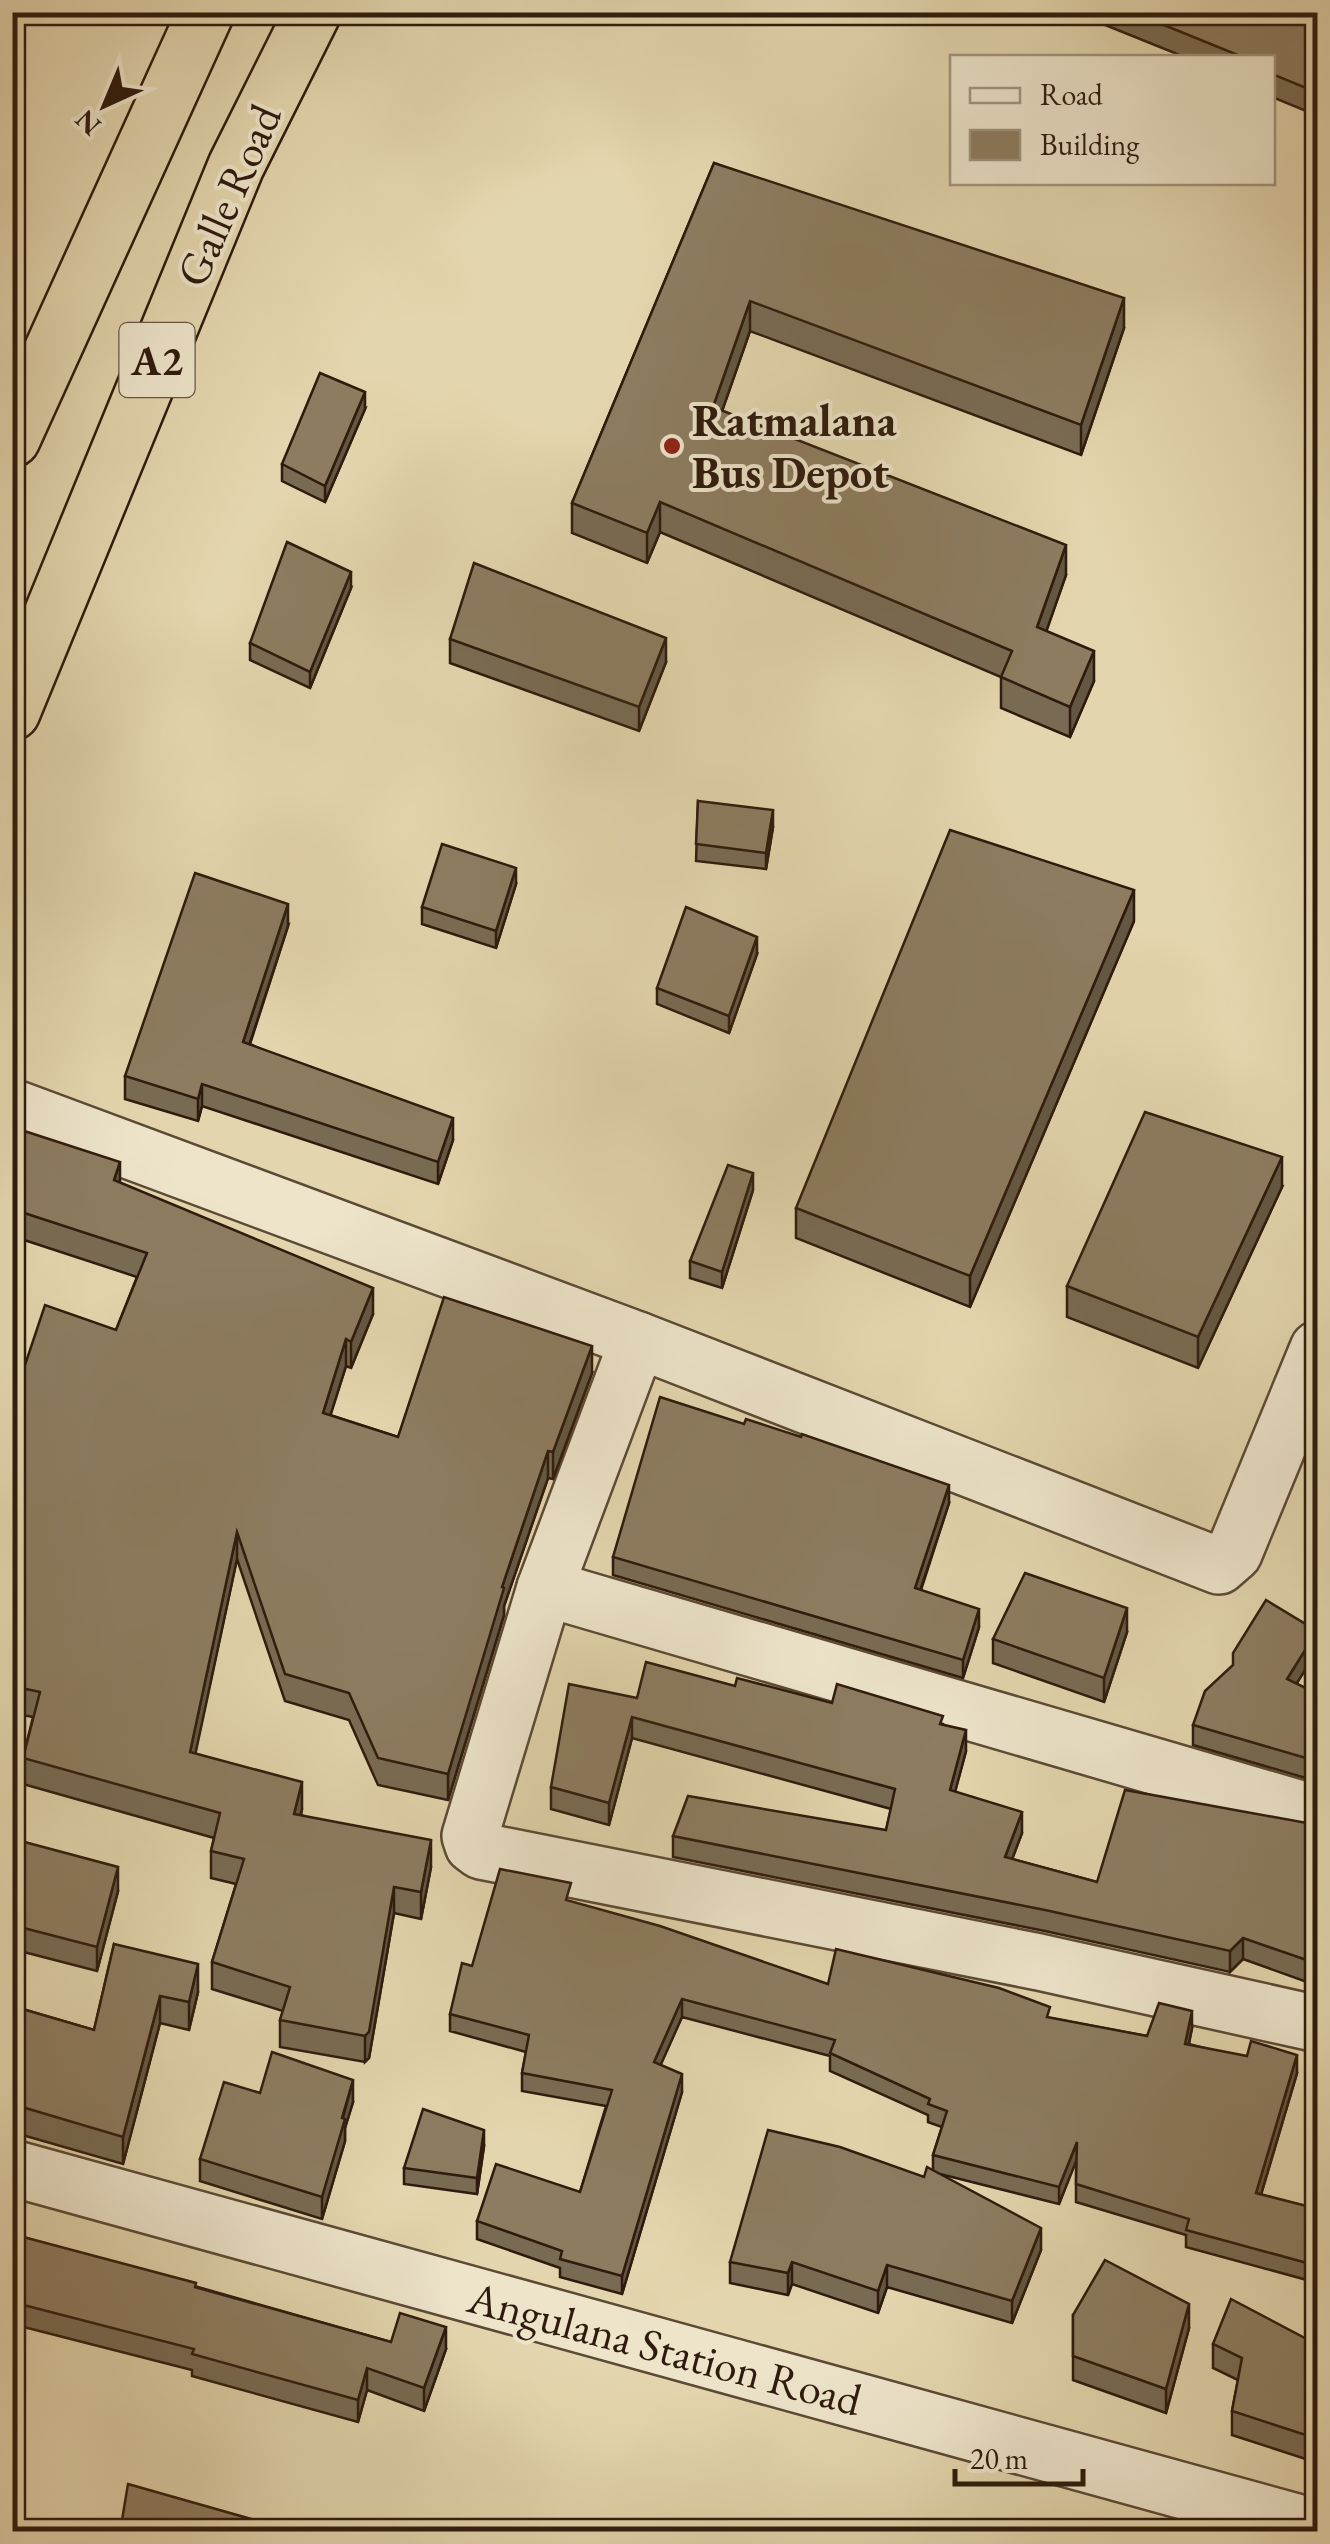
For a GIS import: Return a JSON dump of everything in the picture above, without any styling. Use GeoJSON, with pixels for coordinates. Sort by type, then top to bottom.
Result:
{"type":"FeatureCollection","features":[{"type":"Feature","properties":{"kind":"highway","name":"A2"},"geometry":{"type":"LineString","coordinates":[[12,439],[206,12]]}},
{"type":"Feature","properties":{"kind":"highway","name":"Galle Road"},"geometry":{"type":"LineString","coordinates":[[12,712],[236,166],[314,12]]}},
{"type":"Feature","properties":{"kind":"street"},"geometry":{"type":"LineString","coordinates":[[12,1106],[638,1340],[1219,1566],[1234,1553],[1318,1349]]}},
{"type":"Feature","properties":{"kind":"street"},"geometry":{"type":"LineString","coordinates":[[638,1340],[545,1588],[470,1836],[473,1845],[481,1851],[1039,1962],[1318,2024]]}},
{"type":"Feature","properties":{"kind":"street"},"geometry":{"type":"LineString","coordinates":[[545,1588],[1318,1814]]}},
{"type":"Feature","properties":{"kind":"street","name":"Angulana Station Road"},"geometry":{"type":"LineString","coordinates":[[12,2168],[1318,2528]]}},
{"type":"Feature","properties":{"kind":"building"},"geometry":{"type":"Polygon","coordinates":[[[1132,12],[1318,12],[1318,93],[1275,75],[1275,55],[1238,55],[1132,12]]]}},
{"type":"Feature","properties":{"kind":"building","name":"Ratmalana Bus Depot"},"geometry":{"type":"Polygon","coordinates":[[[714,163],[1124,298],[1081,425],[750,301],[713,407],[1066,545],[1037,627],[1094,651],[1070,707],[1001,677],[1012,651],[660,502],[647,533],[572,503],[714,163]]]}},
{"type":"Feature","properties":{"kind":"building"},"geometry":{"type":"Polygon","coordinates":[[[320,373],[365,392],[325,486],[282,464],[320,373]]]}},
{"type":"Feature","properties":{"kind":"building"},"geometry":{"type":"Polygon","coordinates":[[[287,542],[351,572],[310,672],[250,643],[287,542]]]}},
{"type":"Feature","properties":{"kind":"building"},"geometry":{"type":"Polygon","coordinates":[[[474,563],[666,638],[639,707],[450,639],[474,563]]]}},
{"type":"Feature","properties":{"kind":"building"},"geometry":{"type":"Polygon","coordinates":[[[698,801],[773,810],[766,853],[696,844],[698,801]]]}},
{"type":"Feature","properties":{"kind":"building"},"geometry":{"type":"Polygon","coordinates":[[[950,830],[1134,890],[970,1276],[796,1208],[950,830]]]}},
{"type":"Feature","properties":{"kind":"building"},"geometry":{"type":"Polygon","coordinates":[[[442,844],[516,868],[496,931],[422,907],[442,844]]]}},
{"type":"Feature","properties":{"kind":"building"},"geometry":{"type":"Polygon","coordinates":[[[195,873],[288,904],[243,1042],[453,1118],[438,1162],[202,1084],[198,1099],[125,1076],[195,873]]]}},
{"type":"Feature","properties":{"kind":"building"},"geometry":{"type":"Polygon","coordinates":[[[686,907],[757,937],[729,1016],[657,988],[686,907]]]}},
{"type":"Feature","properties":{"kind":"building"},"geometry":{"type":"Polygon","coordinates":[[[1145,1112],[1282,1157],[1198,1337],[1067,1286],[1145,1112]]]}},
{"type":"Feature","properties":{"kind":"building"},"geometry":{"type":"Polygon","coordinates":[[[15,1128],[120,1162],[114,1180],[373,1288],[351,1342],[346,1339],[323,1413],[398,1437],[444,1297],[592,1346],[553,1452],[548,1451],[502,1587],[448,1774],[378,1758],[349,1693],[285,1674],[237,1532],[190,1752],[302,1782],[294,1814],[431,1840],[421,1892],[394,1887],[369,2032],[365,2036],[280,2020],[290,1987],[212,1962],[244,1859],[211,1851],[220,1813],[23,1758],[40,1692],[12,1686],[12,1375],[21,1377],[45,1305],[116,1330],[147,1253],[12,1209],[15,1128]]]}},
{"type":"Feature","properties":{"kind":"building"},"geometry":{"type":"Polygon","coordinates":[[[728,1165],[753,1173],[722,1272],[690,1261],[728,1165]]]}},
{"type":"Feature","properties":{"kind":"building"},"geometry":{"type":"Polygon","coordinates":[[[660,1397],[744,1424],[746,1419],[801,1437],[802,1434],[949,1485],[915,1588],[979,1609],[963,1660],[613,1557],[660,1397]]]}},
{"type":"Feature","properties":{"kind":"building"},"geometry":{"type":"Polygon","coordinates":[[[1025,1573],[1127,1608],[1104,1678],[993,1639],[1025,1573]]]}},
{"type":"Feature","properties":{"kind":"building"},"geometry":{"type":"Polygon","coordinates":[[[1266,1600],[1317,1631],[1287,1679],[1318,1694],[1316,1761],[1193,1725],[1205,1691],[1233,1665],[1233,1653],[1266,1600]]]}},
{"type":"Feature","properties":{"kind":"building"},"geometry":{"type":"Polygon","coordinates":[[[646,1662],[735,1686],[737,1678],[832,1703],[837,1684],[943,1716],[940,1724],[966,1730],[950,1790],[1022,1812],[1005,1857],[1097,1882],[1125,1790],[1318,1825],[1318,1964],[1243,1938],[1230,1951],[673,1836],[688,1796],[886,1830],[895,1789],[632,1717],[609,1803],[551,1787],[569,1684],[637,1698],[646,1662]]]}},
{"type":"Feature","properties":{"kind":"building"},"geometry":{"type":"Polygon","coordinates":[[[17,1840],[118,1867],[97,1947],[12,1925],[12,1858],[17,1840]]]}},
{"type":"Feature","properties":{"kind":"building"},"geometry":{"type":"Polygon","coordinates":[[[500,1869],[571,1883],[566,1900],[660,1926],[828,1984],[836,1949],[999,1988],[1050,2007],[1047,2017],[1147,2036],[1159,2003],[1192,2011],[1185,2044],[1247,2056],[1251,2041],[1297,2055],[1256,2193],[1318,2209],[1318,2266],[1186,2230],[1189,2219],[1076,2184],[1077,2142],[1059,2187],[933,2155],[947,2111],[928,2104],[930,2099],[830,2053],[835,2040],[682,1999],[654,2062],[682,2074],[622,2276],[560,2259],[562,2251],[477,2221],[496,2164],[580,2192],[612,2090],[522,2073],[529,2035],[450,2014],[462,1963],[472,1966],[500,1869]]]}},
{"type":"Feature","properties":{"kind":"building"},"geometry":{"type":"Polygon","coordinates":[[[114,1944],[198,1964],[189,2002],[160,1996],[123,2137],[12,2104],[12,2006],[94,2030],[114,1944]]]}},
{"type":"Feature","properties":{"kind":"building"},"geometry":{"type":"Polygon","coordinates":[[[272,2052],[353,2080],[322,2197],[200,2159],[224,2082],[260,2093],[272,2052]]]}},
{"type":"Feature","properties":{"kind":"building"},"geometry":{"type":"Polygon","coordinates":[[[423,2109],[484,2130],[477,2178],[404,2168],[423,2109]]]}},
{"type":"Feature","properties":{"kind":"building"},"geometry":{"type":"Polygon","coordinates":[[[768,2130],[840,2147],[924,2177],[927,2167],[1041,2228],[1012,2301],[887,2265],[878,2291],[792,2262],[788,2273],[730,2262],[768,2130]]]}},
{"type":"Feature","properties":{"kind":"building"},"geometry":{"type":"Polygon","coordinates":[[[12,2234],[196,2283],[195,2287],[391,2342],[400,2313],[446,2327],[424,2388],[367,2368],[358,2400],[192,2354],[194,2349],[12,2302],[12,2234]]]}},
{"type":"Feature","properties":{"kind":"building"},"geometry":{"type":"Polygon","coordinates":[[[1105,2260],[1189,2304],[1166,2389],[1073,2356],[1073,2315],[1105,2260]]]}},
{"type":"Feature","properties":{"kind":"building"},"geometry":{"type":"Polygon","coordinates":[[[1231,2299],[1318,2345],[1318,2439],[1232,2411],[1242,2358],[1213,2344],[1231,2299]]]}},
{"type":"Feature","properties":{"kind":"building"},"geometry":{"type":"Polygon","coordinates":[[[128,2484],[297,2532],[120,2532],[128,2484]]]}},
{"type":"Feature","properties":{"kind":"place","name":"Ratmalana Bus Depot"},"geometry":{"type":"Point","coordinates":[672,446]}}]}
